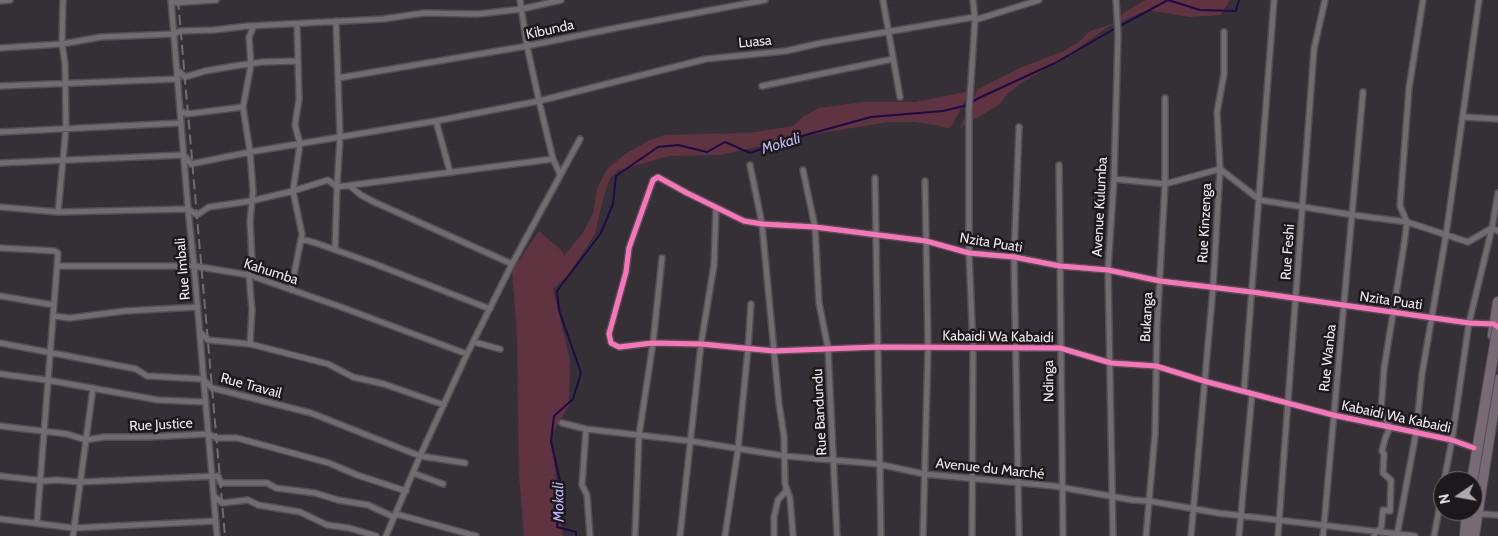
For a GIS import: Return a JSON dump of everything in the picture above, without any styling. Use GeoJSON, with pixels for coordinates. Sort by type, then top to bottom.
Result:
{"type":"FeatureCollection","features":[{"type":"Feature","properties":{"kind":"highway"},"geometry":{"type":"LineString","coordinates":[[1473,471],[1498,302]]}},
{"type":"Feature","properties":{"kind":"highway"},"geometry":{"type":"LineString","coordinates":[[1472,471],[1474,448],[1496,325]]}},
{"type":"Feature","properties":{"kind":"highway"},"geometry":{"type":"LineString","coordinates":[[1480,471],[1498,380]]}},
{"type":"Feature","properties":{"kind":"highway"},"geometry":{"type":"LineString","coordinates":[[1483,476],[1497,430],[1498,413]]}},
{"type":"Feature","properties":{"kind":"highway"},"geometry":{"type":"LineString","coordinates":[[1465,536],[1469,521]]}},
{"type":"Feature","properties":{"kind":"highway"},"geometry":{"type":"LineString","coordinates":[[1473,521],[1474,536]]}},
{"type":"Feature","properties":{"kind":"street"},"geometry":{"type":"LineString","coordinates":[[0,1],[10,0]]}},
{"type":"Feature","properties":{"kind":"street"},"geometry":{"type":"LineString","coordinates":[[58,212],[66,128],[65,63],[62,44],[63,0]]}},
{"type":"Feature","properties":{"kind":"street"},"geometry":{"type":"LineString","coordinates":[[171,2],[216,0]]}},
{"type":"Feature","properties":{"kind":"street"},"geometry":{"type":"LineString","coordinates":[[520,0],[526,46],[553,159],[560,174]]}},
{"type":"Feature","properties":{"kind":"street"},"geometry":{"type":"LineString","coordinates":[[0,48],[62,44],[100,37],[174,34],[180,31],[248,26],[383,19],[424,13],[478,14],[560,0]]}},
{"type":"Feature","properties":{"kind":"street","name":"Kibunda"},"geometry":{"type":"LineString","coordinates":[[338,78],[526,46],[740,2],[765,0]]}},
{"type":"Feature","properties":{"kind":"street"},"geometry":{"type":"LineString","coordinates":[[883,0],[900,97]]}},
{"type":"Feature","properties":{"kind":"street"},"geometry":{"type":"LineString","coordinates":[[972,536],[973,348],[969,253],[969,111],[975,18],[973,0]]}},
{"type":"Feature","properties":{"kind":"street","name":"Luasa"},"geometry":{"type":"LineString","coordinates":[[184,155],[191,164],[250,152],[436,121],[539,101],[706,59],[786,51],[975,18],[1039,0]]}},
{"type":"Feature","properties":{"kind":"street","name":"Avenue Kulumba"},"geometry":{"type":"LineString","coordinates":[[1113,536],[1108,270],[1114,179],[1118,34],[1116,0]]}},
{"type":"Feature","properties":{"kind":"street"},"geometry":{"type":"LineString","coordinates":[[1244,391],[1274,0]]}},
{"type":"Feature","properties":{"kind":"street","name":"Rue Feshi"},"geometry":{"type":"LineString","coordinates":[[1278,536],[1314,49],[1325,0]]}},
{"type":"Feature","properties":{"kind":"street"},"geometry":{"type":"LineString","coordinates":[[1375,534],[1380,529],[1383,510],[1390,511],[1391,480],[1383,473],[1384,454],[1382,451],[1390,427],[1380,411],[1392,312],[1402,268],[1406,222],[1400,206],[1409,88],[1423,0]]}},
{"type":"Feature","properties":{"kind":"street"},"geometry":{"type":"LineString","coordinates":[[1397,535],[1416,433],[1422,374],[1446,235],[1479,0]]}},
{"type":"Feature","properties":{"kind":"street","name":"Rue Imbali"},"geometry":{"type":"LineString","coordinates":[[171,2],[217,536]]}},
{"type":"Feature","properties":{"kind":"street"},"geometry":{"type":"LineString","coordinates":[[335,250],[340,137],[336,21]]}},
{"type":"Feature","properties":{"kind":"street"},"geometry":{"type":"LineString","coordinates":[[291,290],[302,234],[293,191],[300,144],[295,125],[299,99],[297,24]]}},
{"type":"Feature","properties":{"kind":"street"},"geometry":{"type":"LineString","coordinates":[[248,26],[253,28],[249,37],[251,65],[243,107],[250,152],[253,191],[250,221],[252,260],[250,275],[252,310],[250,344]]}},
{"type":"Feature","properties":{"kind":"street","name":"Rue Kinzenga"},"geometry":{"type":"LineString","coordinates":[[1191,536],[1220,169],[1216,112],[1224,74],[1224,32]]}},
{"type":"Feature","properties":{"kind":"street"},"geometry":{"type":"LineString","coordinates":[[762,86],[893,59]]}},
{"type":"Feature","properties":{"kind":"street"},"geometry":{"type":"LineString","coordinates":[[177,70],[184,77],[205,71],[263,62],[298,61]]}},
{"type":"Feature","properties":{"kind":"street"},"geometry":{"type":"LineString","coordinates":[[0,86],[178,79]]}},
{"type":"Feature","properties":{"kind":"street","name":"Rue Wanba"},"geometry":{"type":"LineString","coordinates":[[1323,536],[1364,92]]}},
{"type":"Feature","properties":{"kind":"street","name":"Bukanga"},"geometry":{"type":"LineString","coordinates":[[1146,536],[1155,434],[1156,366],[1165,184],[1165,98]]}},
{"type":"Feature","properties":{"kind":"street"},"geometry":{"type":"LineString","coordinates":[[180,111],[187,114],[243,107]]}},
{"type":"Feature","properties":{"kind":"street"},"geometry":{"type":"LineString","coordinates":[[1463,117],[1498,119]]}},
{"type":"Feature","properties":{"kind":"street"},"geometry":{"type":"LineString","coordinates":[[436,121],[450,172]]}},
{"type":"Feature","properties":{"kind":"street"},"geometry":{"type":"LineString","coordinates":[[0,132],[181,123]]}},
{"type":"Feature","properties":{"kind":"street"},"geometry":{"type":"LineString","coordinates":[[1018,536],[1017,348],[1014,257],[1019,127]]}},
{"type":"Feature","properties":{"kind":"street"},"geometry":{"type":"LineString","coordinates":[[386,536],[467,354],[512,264],[580,139]]}},
{"type":"Feature","properties":{"kind":"street"},"geometry":{"type":"LineString","coordinates":[[0,163],[184,155]]}},
{"type":"Feature","properties":{"kind":"street"},"geometry":{"type":"LineString","coordinates":[[0,207],[58,212],[188,209],[197,215],[209,207],[251,201],[328,180],[337,187],[350,186],[553,159]]}},
{"type":"Feature","properties":{"kind":"street","name":"Ndinga"},"geometry":{"type":"LineString","coordinates":[[1059,165],[1063,536]]}},
{"type":"Feature","properties":{"kind":"street"},"geometry":{"type":"LineString","coordinates":[[750,166],[762,224],[785,456],[786,491],[778,500],[774,517],[774,536]]}},
{"type":"Feature","properties":{"kind":"street"},"geometry":{"type":"LineString","coordinates":[[1114,179],[1165,184],[1220,169],[1260,200],[1302,208],[1406,222],[1468,242],[1492,228]]}},
{"type":"Feature","properties":{"kind":"street","name":"Rue Bandundu"},"geometry":{"type":"LineString","coordinates":[[804,170],[815,228],[820,303],[828,348],[837,536]]}},
{"type":"Feature","properties":{"kind":"street","name":"Nzita Puati"},"geometry":{"type":"LineString","coordinates":[[609,334],[626,272],[629,248],[653,180],[658,176],[744,221],[926,241],[969,253],[1014,257],[1060,266],[1108,270],[1160,281],[1469,323],[1496,325]]}},
{"type":"Feature","properties":{"kind":"street"},"geometry":{"type":"LineString","coordinates":[[875,178],[878,464],[881,536]]}},
{"type":"Feature","properties":{"kind":"street"},"geometry":{"type":"LineString","coordinates":[[923,536],[928,347],[925,181]]}},
{"type":"Feature","properties":{"kind":"street"},"geometry":{"type":"LineString","coordinates":[[350,186],[361,196],[512,264]]}},
{"type":"Feature","properties":{"kind":"street"},"geometry":{"type":"LineString","coordinates":[[1446,471],[1469,323],[1492,228],[1498,193]]}},
{"type":"Feature","properties":{"kind":"street"},"geometry":{"type":"LineString","coordinates":[[680,536],[701,344],[714,265],[716,207]]}},
{"type":"Feature","properties":{"kind":"street"},"geometry":{"type":"LineString","coordinates":[[1492,228],[1498,231]]}},
{"type":"Feature","properties":{"kind":"street"},"geometry":{"type":"LineString","coordinates":[[301,239],[490,309]]}},
{"type":"Feature","properties":{"kind":"street"},"geometry":{"type":"LineString","coordinates":[[0,248],[56,251],[58,253],[37,522]]}},
{"type":"Feature","properties":{"kind":"street"},"geometry":{"type":"LineString","coordinates":[[635,536],[639,435],[662,258]]}},
{"type":"Feature","properties":{"kind":"street","name":"Kahumba"},"geometry":{"type":"LineString","coordinates":[[58,266],[194,266],[250,275],[467,354]]}},
{"type":"Feature","properties":{"kind":"street"},"geometry":{"type":"LineString","coordinates":[[0,296],[54,305]]}},
{"type":"Feature","properties":{"kind":"street"},"geometry":{"type":"LineString","coordinates":[[724,536],[738,449],[748,349],[750,304]]}},
{"type":"Feature","properties":{"kind":"street"},"geometry":{"type":"LineString","coordinates":[[53,316],[70,318],[125,311],[198,307]]}},
{"type":"Feature","properties":{"kind":"street"},"geometry":{"type":"LineString","coordinates":[[200,332],[208,340],[250,344],[328,364],[353,377],[384,384],[444,405]]}},
{"type":"Feature","properties":{"kind":"street","name":"Kabaidi Wa Kabaidi"},"geometry":{"type":"LineString","coordinates":[[609,334],[611,343],[614,346],[652,343],[701,344],[774,350],[877,347],[1060,348],[1111,363],[1156,366],[1204,381],[1333,415],[1452,440],[1474,448]]}},
{"type":"Feature","properties":{"kind":"street"},"geometry":{"type":"LineString","coordinates":[[474,342],[500,349]]}},
{"type":"Feature","properties":{"kind":"street","name":"Rue Travail"},"geometry":{"type":"LineString","coordinates":[[0,343],[136,369],[146,376],[203,379],[212,388],[311,414],[420,456],[465,463]]}},
{"type":"Feature","properties":{"kind":"street","name":"Rue Travail"},"geometry":{"type":"LineString","coordinates":[[0,374],[47,380],[158,400],[206,402]]}},
{"type":"Feature","properties":{"kind":"street"},"geometry":{"type":"LineString","coordinates":[[73,536],[93,388]]}},
{"type":"Feature","properties":{"kind":"street"},"geometry":{"type":"LineString","coordinates":[[1239,536],[1252,394]]}},
{"type":"Feature","properties":{"kind":"street","name":"Avenue du Marché"},"geometry":{"type":"LineString","coordinates":[[562,423],[586,429],[690,441],[785,456],[834,462],[878,464],[924,474],[1054,486],[1193,508],[1324,524],[1375,534],[1416,536]]}},
{"type":"Feature","properties":{"kind":"street","name":"Rue Justice"},"geometry":{"type":"LineString","coordinates":[[0,426],[66,434],[86,440],[104,437],[208,434],[217,438],[237,438],[301,454],[406,490]]}},
{"type":"Feature","properties":{"kind":"street"},"geometry":{"type":"LineString","coordinates":[[586,429],[582,485],[587,495],[590,536]]}},
{"type":"Feature","properties":{"kind":"street"},"geometry":{"type":"LineString","coordinates":[[413,473],[443,484]]}},
{"type":"Feature","properties":{"kind":"street"},"geometry":{"type":"LineString","coordinates":[[0,476],[80,482],[218,476],[220,483],[267,483],[283,489],[315,493],[338,500],[368,505],[395,516],[476,536]]}},
{"type":"Feature","properties":{"kind":"street"},"geometry":{"type":"LineString","coordinates":[[786,484],[790,498],[793,536]]}},
{"type":"Feature","properties":{"kind":"street"},"geometry":{"type":"LineString","coordinates":[[214,496],[222,503],[248,500],[258,504],[300,512],[327,524],[376,536]]}},
{"type":"Feature","properties":{"kind":"street"},"geometry":{"type":"LineString","coordinates":[[1483,513],[1498,515]]}},
{"type":"Feature","properties":{"kind":"street"},"geometry":{"type":"LineString","coordinates":[[0,519],[74,528],[216,522]]}},
{"type":"Feature","properties":{"kind":"street"},"geometry":{"type":"LineString","coordinates":[[1434,536],[1437,521]]}},
{"type":"Feature","properties":{"kind":"shaded area"},"geometry":{"type":"Polygon","coordinates":[[[1146,0],[1230,0],[1221,15],[1189,17],[1148,10],[1108,27],[1063,59],[1023,82],[1007,94],[1000,104],[960,128],[978,89],[1022,67],[1064,51],[1079,42],[1090,31],[1112,24],[1126,11],[1146,0]]]}},
{"type":"Feature","properties":{"kind":"shaded area"},"geometry":{"type":"Polygon","coordinates":[[[970,91],[950,129],[915,122],[889,122],[821,133],[720,155],[669,156],[619,170],[610,178],[595,234],[568,275],[553,289],[570,360],[569,405],[551,436],[563,536],[524,536],[519,474],[517,332],[512,271],[539,231],[562,251],[564,256],[583,233],[593,213],[597,189],[607,169],[625,154],[648,141],[665,135],[749,133],[793,126],[804,116],[819,108],[862,102],[915,102],[970,91]]]}},
{"type":"Feature","properties":{"kind":"waterway","name":"Mokali"},"geometry":{"type":"LineString","coordinates":[[1120,26],[1168,0],[1200,10],[1236,11],[1239,0]]}},
{"type":"Feature","properties":{"kind":"waterway","name":"Mokali"},"geometry":{"type":"LineString","coordinates":[[576,536],[576,532],[557,527],[562,490],[551,441],[554,416],[573,399],[581,373],[559,310],[557,291],[601,233],[613,204],[616,176],[658,147],[678,145],[707,152],[725,142],[750,153],[784,141],[871,117],[943,111],[964,106],[1055,63],[1116,28]]}},
{"type":"Feature","properties":{"kind":"railway"},"geometry":{"type":"LineString","coordinates":[[178,0],[225,536]]}},
{"type":"Feature","properties":{"kind":"cycle path"},"geometry":{"type":"LineString","coordinates":[[1474,448],[1452,440],[1333,415],[1204,381],[1156,366],[1111,363],[1060,348],[877,347],[774,351],[701,344],[653,343],[619,347],[611,343],[609,334],[626,272],[629,248],[653,180],[658,177],[744,221],[815,227],[926,241],[969,253],[1014,257],[1060,266],[1108,270],[1160,281],[1469,323],[1494,324],[1498,327]]}}]}
